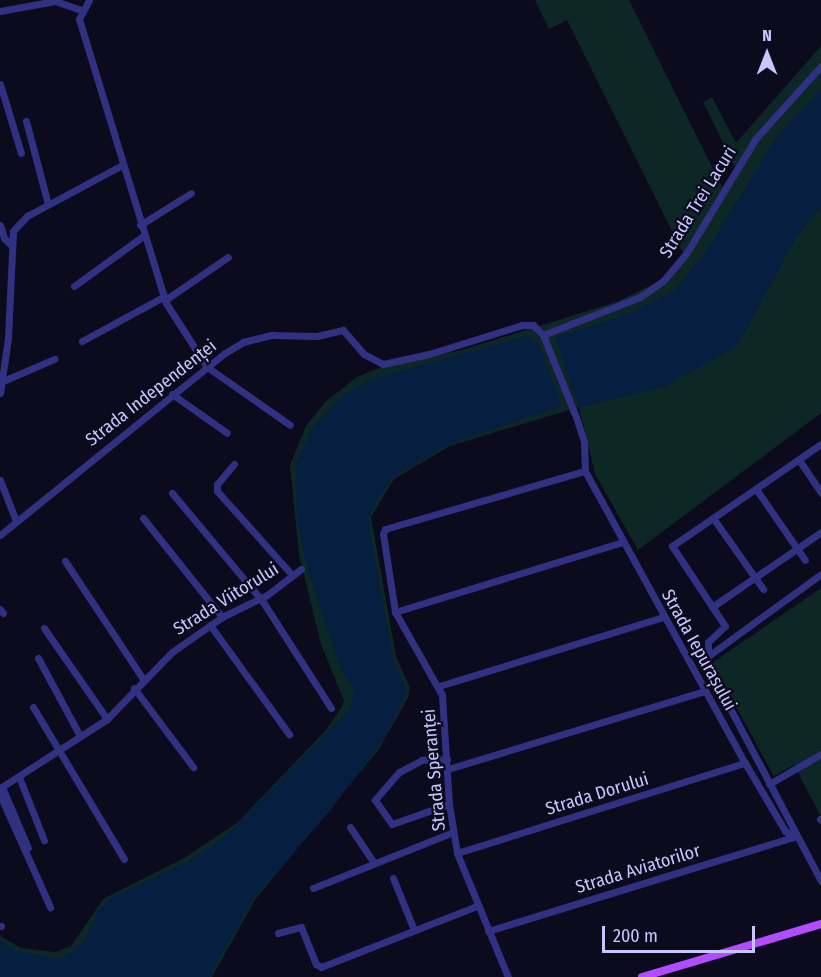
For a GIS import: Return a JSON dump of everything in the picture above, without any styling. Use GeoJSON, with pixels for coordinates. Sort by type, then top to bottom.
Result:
{"type":"FeatureCollection","features":[{"type":"Feature","properties":{"kind":"main road"},"geometry":{"type":"LineString","coordinates":[[642,977],[821,924]]}},
{"type":"Feature","properties":{"kind":"street"},"geometry":{"type":"LineString","coordinates":[[89,0],[81,10],[79,19],[164,299],[207,367],[290,425]]}},
{"type":"Feature","properties":{"kind":"street"},"geometry":{"type":"LineString","coordinates":[[0,11],[55,1],[81,10]]}},
{"type":"Feature","properties":{"kind":"street","name":"Strada Trei Lacuri"},"geometry":{"type":"LineString","coordinates":[[543,335],[640,297],[663,281],[686,254],[756,138],[821,66]]}},
{"type":"Feature","properties":{"kind":"street"},"geometry":{"type":"LineString","coordinates":[[0,84],[21,153]]}},
{"type":"Feature","properties":{"kind":"street"},"geometry":{"type":"LineString","coordinates":[[26,121],[48,204]]}},
{"type":"Feature","properties":{"kind":"street"},"geometry":{"type":"LineString","coordinates":[[0,393],[10,307],[10,244],[22,219],[122,165]]}},
{"type":"Feature","properties":{"kind":"street"},"geometry":{"type":"LineString","coordinates":[[140,225],[191,193]]}},
{"type":"Feature","properties":{"kind":"street"},"geometry":{"type":"LineString","coordinates":[[0,225],[3,238],[10,244]]}},
{"type":"Feature","properties":{"kind":"street"},"geometry":{"type":"LineString","coordinates":[[74,286],[143,236]]}},
{"type":"Feature","properties":{"kind":"street"},"geometry":{"type":"LineString","coordinates":[[82,341],[164,299],[228,257]]}},
{"type":"Feature","properties":{"kind":"street"},"geometry":{"type":"LineString","coordinates":[[0,309],[10,307]]}},
{"type":"Feature","properties":{"kind":"street","name":"Strada Independenței"},"geometry":{"type":"LineString","coordinates":[[0,535],[233,347],[260,336],[317,336],[343,330],[364,354],[383,364],[429,354],[522,325],[533,325],[543,335]]}},
{"type":"Feature","properties":{"kind":"street"},"geometry":{"type":"LineString","coordinates":[[543,335],[582,433],[585,471]]}},
{"type":"Feature","properties":{"kind":"street"},"geometry":{"type":"LineString","coordinates":[[2,379],[54,359]]}},
{"type":"Feature","properties":{"kind":"street"},"geometry":{"type":"LineString","coordinates":[[172,394],[227,433]]}},
{"type":"Feature","properties":{"kind":"street"},"geometry":{"type":"LineString","coordinates":[[707,654],[708,642],[725,627],[672,550],[713,518],[821,444]]}},
{"type":"Feature","properties":{"kind":"street"},"geometry":{"type":"LineString","coordinates":[[799,460],[821,493]]}},
{"type":"Feature","properties":{"kind":"street"},"geometry":{"type":"LineString","coordinates":[[234,464],[217,483],[217,491],[292,575]]}},
{"type":"Feature","properties":{"kind":"street","name":"Strada Speranței"},"geometry":{"type":"LineString","coordinates":[[508,977],[457,853],[449,804],[448,769],[439,686],[395,612],[383,546],[385,529],[585,471]]}},
{"type":"Feature","properties":{"kind":"street","name":"Strada Iepurașului"},"geometry":{"type":"LineString","coordinates":[[585,471],[704,691],[785,831],[796,836]]}},
{"type":"Feature","properties":{"kind":"street"},"geometry":{"type":"LineString","coordinates":[[0,480],[16,521]]}},
{"type":"Feature","properties":{"kind":"street"},"geometry":{"type":"LineString","coordinates":[[756,489],[805,560]]}},
{"type":"Feature","properties":{"kind":"street"},"geometry":{"type":"LineString","coordinates":[[172,493],[226,554],[259,599],[331,708]]}},
{"type":"Feature","properties":{"kind":"street"},"geometry":{"type":"LineString","coordinates":[[143,518],[222,617]]}},
{"type":"Feature","properties":{"kind":"street"},"geometry":{"type":"LineString","coordinates":[[713,518],[763,589]]}},
{"type":"Feature","properties":{"kind":"street"},"geometry":{"type":"LineString","coordinates":[[712,607],[821,532]]}},
{"type":"Feature","properties":{"kind":"street"},"geometry":{"type":"LineString","coordinates":[[395,612],[623,543]]}},
{"type":"Feature","properties":{"kind":"street"},"geometry":{"type":"LineString","coordinates":[[65,561],[143,679]]}},
{"type":"Feature","properties":{"kind":"street","name":"Strada Viitorului"},"geometry":{"type":"LineString","coordinates":[[1,790],[58,749],[107,719],[134,688],[172,652],[222,617],[259,599],[301,569]]}},
{"type":"Feature","properties":{"kind":"street"},"geometry":{"type":"LineString","coordinates":[[707,654],[774,612],[821,574]]}},
{"type":"Feature","properties":{"kind":"street"},"geometry":{"type":"LineString","coordinates":[[439,686],[663,617]]}},
{"type":"Feature","properties":{"kind":"street"},"geometry":{"type":"LineString","coordinates":[[210,625],[289,734]]}},
{"type":"Feature","properties":{"kind":"street"},"geometry":{"type":"LineString","coordinates":[[44,628],[107,719]]}},
{"type":"Feature","properties":{"kind":"street","name":"Strada Iepurașului"},"geometry":{"type":"LineString","coordinates":[[707,654],[706,667],[821,881]]}},
{"type":"Feature","properties":{"kind":"street"},"geometry":{"type":"LineString","coordinates":[[38,658],[80,736]]}},
{"type":"Feature","properties":{"kind":"street"},"geometry":{"type":"LineString","coordinates":[[134,688],[193,767]]}},
{"type":"Feature","properties":{"kind":"street"},"geometry":{"type":"LineString","coordinates":[[448,769],[704,691]]}},
{"type":"Feature","properties":{"kind":"street"},"geometry":{"type":"LineString","coordinates":[[33,707],[124,859]]}},
{"type":"Feature","properties":{"kind":"street"},"geometry":{"type":"LineString","coordinates":[[769,784],[821,754]]}},
{"type":"Feature","properties":{"kind":"street"},"geometry":{"type":"LineString","coordinates":[[447,759],[422,760],[399,772],[375,800],[392,824],[449,804]]}},
{"type":"Feature","properties":{"kind":"street","name":"Strada Dorului"},"geometry":{"type":"LineString","coordinates":[[457,853],[746,763]]}},
{"type":"Feature","properties":{"kind":"street"},"geometry":{"type":"LineString","coordinates":[[19,777],[44,840]]}},
{"type":"Feature","properties":{"kind":"street"},"geometry":{"type":"LineString","coordinates":[[1,790],[39,873]]}},
{"type":"Feature","properties":{"kind":"street"},"geometry":{"type":"LineString","coordinates":[[1,790],[50,908]]}},
{"type":"Feature","properties":{"kind":"street"},"geometry":{"type":"LineString","coordinates":[[350,827],[374,863]]}},
{"type":"Feature","properties":{"kind":"street"},"geometry":{"type":"LineString","coordinates":[[313,888],[453,832]]}},
{"type":"Feature","properties":{"kind":"street","name":"Strada Aviatorilor"},"geometry":{"type":"LineString","coordinates":[[488,931],[796,836]]}},
{"type":"Feature","properties":{"kind":"street"},"geometry":{"type":"LineString","coordinates":[[393,878],[414,930]]}},
{"type":"Feature","properties":{"kind":"street"},"geometry":{"type":"LineString","coordinates":[[278,933],[301,927],[316,964],[321,967],[477,906]]}},
{"type":"Feature","properties":{"kind":"green space"},"geometry":{"type":"Polygon","coordinates":[[[535,0],[629,0],[722,187],[735,167],[703,102],[712,97],[736,143],[821,46],[821,413],[638,550],[595,474],[579,407],[450,446],[394,479],[371,517],[396,656],[410,688],[408,698],[379,749],[255,900],[212,977],[0,977],[0,936],[21,948],[55,952],[71,946],[103,899],[184,858],[237,823],[326,730],[341,708],[344,701],[321,644],[299,555],[290,465],[306,426],[325,402],[357,377],[384,366],[462,350],[616,302],[662,280],[683,253],[567,20],[549,29],[535,0]]]}},
{"type":"Feature","properties":{"kind":"green space"},"geometry":{"type":"Polygon","coordinates":[[[821,588],[821,817],[794,765],[774,776],[712,663],[821,588]]]}},
{"type":"Feature","properties":{"kind":"water"},"geometry":{"type":"Polygon","coordinates":[[[821,89],[821,207],[797,236],[737,346],[664,387],[579,407],[555,337],[618,318],[673,292],[704,255],[777,137],[821,89]]]}},
{"type":"Feature","properties":{"kind":"water"},"geometry":{"type":"Polygon","coordinates":[[[527,336],[538,343],[562,406],[449,444],[393,477],[377,500],[369,516],[369,527],[394,662],[407,690],[405,697],[385,737],[329,812],[253,899],[209,977],[0,977],[0,941],[17,951],[58,959],[73,952],[85,940],[98,911],[111,898],[187,862],[225,837],[350,709],[354,690],[342,671],[332,644],[304,555],[297,514],[296,464],[313,427],[345,394],[372,379],[527,336]]]}}]}
